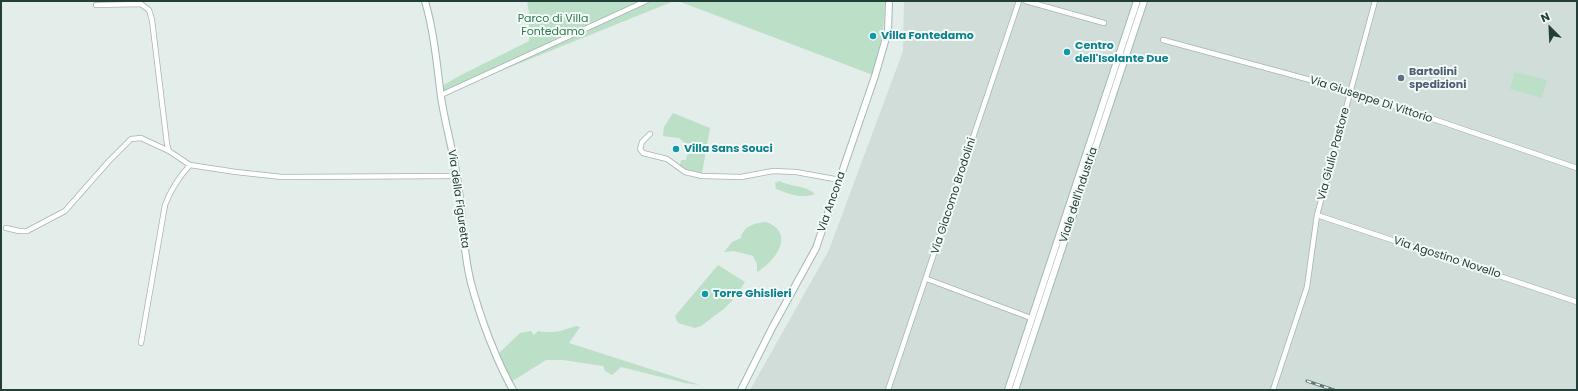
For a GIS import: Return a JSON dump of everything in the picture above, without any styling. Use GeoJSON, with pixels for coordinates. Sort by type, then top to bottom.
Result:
{"type":"FeatureCollection","features":[{"type":"Feature","properties":{"kind":"main road","name":"Via della Figuretta"},"geometry":{"type":"LineString","coordinates":[[425,1],[433,34],[445,123],[457,176],[471,282],[495,352],[513,390]]}},
{"type":"Feature","properties":{"kind":"main road","name":"Via Ancona"},"geometry":{"type":"LineString","coordinates":[[741,390],[772,328],[816,248],[875,76],[888,31],[890,1]]}},
{"type":"Feature","properties":{"kind":"main road","name":"Viale dell'Industria"},"geometry":{"type":"LineString","coordinates":[[1008,390],[1137,1]]}},
{"type":"Feature","properties":{"kind":"main road","name":"Viale dell'Industria"},"geometry":{"type":"LineString","coordinates":[[1015,390],[1144,1]]}},
{"type":"Feature","properties":{"kind":"street"},"geometry":{"type":"LineString","coordinates":[[441,95],[646,1]]}},
{"type":"Feature","properties":{"kind":"street","name":"Via Giacomo Brodolini"},"geometry":{"type":"LineString","coordinates":[[888,390],[927,279],[983,104],[1019,1]]}},
{"type":"Feature","properties":{"kind":"street"},"geometry":{"type":"LineString","coordinates":[[1026,1],[1104,23]]}},
{"type":"Feature","properties":{"kind":"street","name":"Via Giulio Pastore"},"geometry":{"type":"LineString","coordinates":[[1273,390],[1307,287],[1317,215],[1375,1]]}},
{"type":"Feature","properties":{"kind":"street"},"geometry":{"type":"LineString","coordinates":[[96,6],[141,4],[149,10],[152,20],[167,144],[170,151]]}},
{"type":"Feature","properties":{"kind":"street","name":"Via Giuseppe Di Vittorio"},"geometry":{"type":"LineString","coordinates":[[1163,40],[1351,91],[1577,168]]}},
{"type":"Feature","properties":{"kind":"street"},"geometry":{"type":"LineString","coordinates":[[650,134],[642,142],[640,149],[643,153],[668,159],[685,172],[702,176],[741,177],[773,171],[796,172],[840,180]]}},
{"type":"Feature","properties":{"kind":"street"},"geometry":{"type":"LineString","coordinates":[[6,228],[18,231],[27,231],[65,211],[109,161],[131,139],[141,138],[170,151],[190,165],[236,172],[282,177],[457,176]]}},
{"type":"Feature","properties":{"kind":"street"},"geometry":{"type":"LineString","coordinates":[[141,343],[165,205],[170,192],[190,165]]}},
{"type":"Feature","properties":{"kind":"street","name":"Via Agostino Novello"},"geometry":{"type":"LineString","coordinates":[[1317,215],[1577,302]]}},
{"type":"Feature","properties":{"kind":"street"},"geometry":{"type":"LineString","coordinates":[[927,279],[1031,318]]}},
{"type":"Feature","properties":{"kind":"shaded area"},"geometry":{"type":"Polygon","coordinates":[[[904,1],[1577,1],[1577,390],[750,390],[829,250],[903,51],[904,1]]]}},
{"type":"Feature","properties":{"kind":"green space","name":"Parco di Villa Fontedamo"},"geometry":{"type":"Polygon","coordinates":[[[527,1],[674,1],[441,95],[440,87],[529,41],[529,12],[527,1]]]}},
{"type":"Feature","properties":{"kind":"green space"},"geometry":{"type":"Polygon","coordinates":[[[678,1],[885,1],[883,31],[873,75],[678,1]]]}},
{"type":"Feature","properties":{"kind":"green space"},"geometry":{"type":"Polygon","coordinates":[[[1515,72],[1547,80],[1542,98],[1510,89],[1515,72]]]}},
{"type":"Feature","properties":{"kind":"green space"},"geometry":{"type":"Polygon","coordinates":[[[673,113],[710,128],[702,173],[687,170],[680,165],[681,160],[686,160],[689,147],[679,138],[663,136],[664,127],[673,113]]]}},
{"type":"Feature","properties":{"kind":"green space"},"geometry":{"type":"Polygon","coordinates":[[[779,181],[807,189],[815,194],[800,196],[786,193],[776,189],[775,183],[779,181]]]}},
{"type":"Feature","properties":{"kind":"green space"},"geometry":{"type":"Polygon","coordinates":[[[766,222],[775,227],[780,233],[780,247],[771,261],[757,272],[757,264],[753,256],[734,251],[724,252],[732,242],[741,238],[742,234],[747,228],[754,224],[766,222]]]}},
{"type":"Feature","properties":{"kind":"green space"},"geometry":{"type":"Polygon","coordinates":[[[718,265],[745,282],[737,295],[725,308],[701,326],[695,328],[678,323],[675,316],[718,265]]]}},
{"type":"Feature","properties":{"kind":"green space"},"geometry":{"type":"Polygon","coordinates":[[[576,326],[580,327],[569,343],[700,385],[685,383],[621,367],[612,375],[605,371],[603,366],[563,360],[546,360],[511,382],[498,354],[520,333],[531,331],[534,335],[538,331],[557,332],[576,326]]]}},
{"type":"Feature","properties":{"kind":"railway"},"geometry":{"type":"LineString","coordinates":[[1307,381],[1334,390]]}},
{"type":"Feature","properties":{"kind":"place","name":"Villa Fontedamo"},"geometry":{"type":"Point","coordinates":[873,36]}},
{"type":"Feature","properties":{"kind":"place","name":"Centro dell'Isolante Due"},"geometry":{"type":"Point","coordinates":[1067,52]}},
{"type":"Feature","properties":{"kind":"place","name":"Bartolini spedizioni"},"geometry":{"type":"Point","coordinates":[1401,78]}},
{"type":"Feature","properties":{"kind":"place","name":"Villa Sans Souci"},"geometry":{"type":"Point","coordinates":[676,149]}},
{"type":"Feature","properties":{"kind":"place","name":"Torre Ghislieri"},"geometry":{"type":"Point","coordinates":[705,294]}}]}
